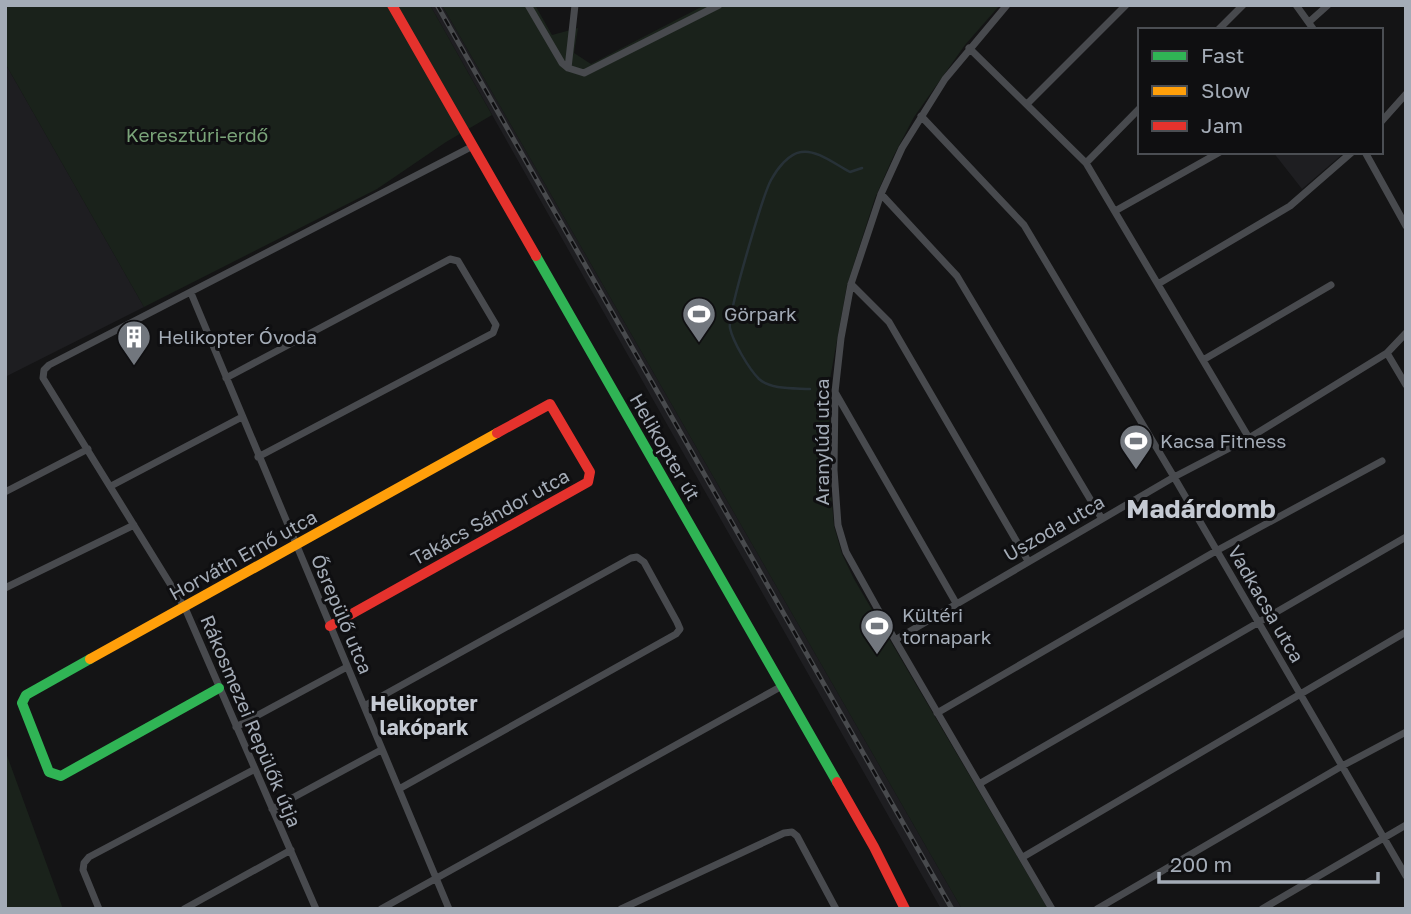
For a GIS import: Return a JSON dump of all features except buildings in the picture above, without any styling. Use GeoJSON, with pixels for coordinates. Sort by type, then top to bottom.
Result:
{"type":"FeatureCollection","features":[{"type":"Feature","properties":{"kind":"street","name":"Helikopter út"},"geometry":{"type":"LineString","coordinates":[[392,5],[874,847],[905,909]]}},
{"type":"Feature","properties":{"kind":"street"},"geometry":{"type":"LineString","coordinates":[[528,5],[559,59],[568,68],[584,73],[719,5]]}},
{"type":"Feature","properties":{"kind":"street"},"geometry":{"type":"LineString","coordinates":[[568,68],[575,5]]}},
{"type":"Feature","properties":{"kind":"street","name":"Aranylúd utca"},"geometry":{"type":"LineString","coordinates":[[1007,5],[969,48],[921,116],[902,148],[881,194],[851,284],[841,338],[835,391],[834,471],[838,525],[846,552],[1052,909]]}},
{"type":"Feature","properties":{"kind":"street"},"geometry":{"type":"LineString","coordinates":[[1028,103],[1126,5]]}},
{"type":"Feature","properties":{"kind":"street"},"geometry":{"type":"LineString","coordinates":[[1220,28],[1242,5]]}},
{"type":"Feature","properties":{"kind":"street"},"geometry":{"type":"LineString","coordinates":[[1296,5],[1313,28]]}},
{"type":"Feature","properties":{"kind":"street"},"geometry":{"type":"LineString","coordinates":[[1309,22],[1328,5]]}},
{"type":"Feature","properties":{"kind":"street"},"geometry":{"type":"LineString","coordinates":[[969,48],[1028,103],[1086,163],[1249,438]]}},
{"type":"Feature","properties":{"kind":"street"},"geometry":{"type":"LineString","coordinates":[[1383,120],[1406,94]]}},
{"type":"Feature","properties":{"kind":"street"},"geometry":{"type":"LineString","coordinates":[[1086,163],[1138,110]]}},
{"type":"Feature","properties":{"kind":"street","name":"Vadkacsa utca"},"geometry":{"type":"LineString","coordinates":[[921,116],[1024,225],[1406,876]]}},
{"type":"Feature","properties":{"kind":"street"},"geometry":{"type":"LineString","coordinates":[[191,293],[472,146]]}},
{"type":"Feature","properties":{"kind":"street"},"geometry":{"type":"LineString","coordinates":[[1115,211],[1216,154]]}},
{"type":"Feature","properties":{"kind":"street"},"geometry":{"type":"LineString","coordinates":[[1158,284],[1290,206],[1350,154]]}},
{"type":"Feature","properties":{"kind":"street"},"geometry":{"type":"LineString","coordinates":[[1366,154],[1406,226]]}},
{"type":"Feature","properties":{"kind":"street"},"geometry":{"type":"LineString","coordinates":[[881,194],[957,276],[1102,519]]}},
{"type":"Feature","properties":{"kind":"street"},"geometry":{"type":"LineString","coordinates":[[226,378],[450,259],[458,261],[496,325],[493,333],[258,457]]}},
{"type":"Feature","properties":{"kind":"street"},"geometry":{"type":"LineString","coordinates":[[851,284],[889,322],[1028,561]]}},
{"type":"Feature","properties":{"kind":"street"},"geometry":{"type":"LineString","coordinates":[[1203,360],[1331,285]]}},
{"type":"Feature","properties":{"kind":"street","name":"Rákosmezei Repülők útja"},"geometry":{"type":"LineString","coordinates":[[191,293],[49,365],[44,370],[43,378],[185,608],[316,909]]}},
{"type":"Feature","properties":{"kind":"street","name":"Ősrepülő utca"},"geometry":{"type":"LineString","coordinates":[[191,293],[449,909]]}},
{"type":"Feature","properties":{"kind":"street","name":"Uszoda utca"},"geometry":{"type":"LineString","coordinates":[[895,640],[1174,477],[1249,438],[1387,354],[1406,333]]}},
{"type":"Feature","properties":{"kind":"street"},"geometry":{"type":"LineString","coordinates":[[1387,354],[1406,385]]}},
{"type":"Feature","properties":{"kind":"street"},"geometry":{"type":"LineString","coordinates":[[835,391],[956,603]]}},
{"type":"Feature","properties":{"kind":"street","name":"Horváth Ernő utca"},"geometry":{"type":"LineString","coordinates":[[219,688],[61,776],[50,772],[22,703],[26,695],[550,404]]}},
{"type":"Feature","properties":{"kind":"street","name":"Takács Sándor utca"},"geometry":{"type":"LineString","coordinates":[[330,626],[588,482],[590,472],[550,404]]}},
{"type":"Feature","properties":{"kind":"street"},"geometry":{"type":"LineString","coordinates":[[111,486],[242,417]]}},
{"type":"Feature","properties":{"kind":"street"},"geometry":{"type":"LineString","coordinates":[[5,492],[88,449]]}},
{"type":"Feature","properties":{"kind":"street"},"geometry":{"type":"LineString","coordinates":[[937,713],[1216,551],[1382,461]]}},
{"type":"Feature","properties":{"kind":"street"},"geometry":{"type":"LineString","coordinates":[[5,589],[134,524]]}},
{"type":"Feature","properties":{"kind":"street"},"geometry":{"type":"LineString","coordinates":[[979,784],[1406,537]]}},
{"type":"Feature","properties":{"kind":"street"},"geometry":{"type":"LineString","coordinates":[[364,706],[631,558],[637,557],[643,562],[680,629],[676,634],[399,789]]}},
{"type":"Feature","properties":{"kind":"street"},"geometry":{"type":"LineString","coordinates":[[1023,857],[1406,632]]}},
{"type":"Feature","properties":{"kind":"street"},"geometry":{"type":"LineString","coordinates":[[236,727],[347,667]]}},
{"type":"Feature","properties":{"kind":"street"},"geometry":{"type":"LineString","coordinates":[[381,909],[782,686]]}},
{"type":"Feature","properties":{"kind":"street"},"geometry":{"type":"LineString","coordinates":[[1097,909],[1342,766],[1406,732]]}},
{"type":"Feature","properties":{"kind":"street"},"geometry":{"type":"LineString","coordinates":[[272,809],[381,750]]}},
{"type":"Feature","properties":{"kind":"street"},"geometry":{"type":"LineString","coordinates":[[99,909],[83,870],[89,857],[255,769]]}},
{"type":"Feature","properties":{"kind":"street"},"geometry":{"type":"LineString","coordinates":[[1262,909],[1406,825]]}},
{"type":"Feature","properties":{"kind":"street"},"geometry":{"type":"LineString","coordinates":[[621,909],[784,833],[792,832],[797,836],[836,909]]}},
{"type":"Feature","properties":{"kind":"street"},"geometry":{"type":"LineString","coordinates":[[184,909],[291,850]]}},
{"type":"Feature","properties":{"kind":"shaded area"},"geometry":{"type":"Polygon","coordinates":[[[430,5],[442,5],[962,909],[941,909],[430,5]]]}},
{"type":"Feature","properties":{"kind":"shaded area"},"geometry":{"type":"Polygon","coordinates":[[[5,63],[144,307],[5,377],[5,63]]]}},
{"type":"Feature","properties":{"kind":"shaded area"},"geometry":{"type":"Polygon","coordinates":[[[1275,154],[1343,154],[1302,189],[1275,154]]]}},
{"type":"Feature","properties":{"kind":"green space","name":"Keresztúri-erdő"},"geometry":{"type":"Polygon","coordinates":[[[5,5],[430,5],[492,115],[446,142],[377,189],[144,307],[5,63],[5,5]]]}},
{"type":"Feature","properties":{"kind":"green space"},"geometry":{"type":"Polygon","coordinates":[[[442,5],[535,5],[552,35],[578,28],[574,53],[591,64],[705,5],[1000,5],[965,45],[914,117],[875,198],[847,285],[830,379],[829,470],[834,526],[842,554],[854,579],[1048,909],[962,909],[442,5]]]}},
{"type":"Feature","properties":{"kind":"green space"},"geometry":{"type":"Polygon","coordinates":[[[5,750],[63,909],[5,909],[5,750]]]}},
{"type":"Feature","properties":{"kind":"waterway"},"geometry":{"type":"LineString","coordinates":[[810,389],[770,385],[755,375],[738,348],[730,328],[734,302],[767,190],[783,163],[796,153],[807,152],[820,155],[850,172],[862,168]]}},
{"type":"Feature","properties":{"kind":"railway"},"geometry":{"type":"LineString","coordinates":[[437,5],[952,909]]}},
{"type":"Feature","properties":{"kind":"traffic: fast"},"geometry":{"type":"LineString","coordinates":[[536,256],[837,782]]}},
{"type":"Feature","properties":{"kind":"traffic: fast"},"geometry":{"type":"LineString","coordinates":[[90,659],[26,695],[22,703],[49,772],[61,776],[219,688]]}},
{"type":"Feature","properties":{"kind":"traffic: slow"},"geometry":{"type":"LineString","coordinates":[[90,659],[497,433]]}},
{"type":"Feature","properties":{"kind":"traffic: jam"},"geometry":{"type":"LineString","coordinates":[[392,5],[536,256]]}},
{"type":"Feature","properties":{"kind":"traffic: jam"},"geometry":{"type":"LineString","coordinates":[[330,626],[588,482],[590,472],[550,404],[497,433]]}},
{"type":"Feature","properties":{"kind":"traffic: jam"},"geometry":{"type":"LineString","coordinates":[[837,782],[905,909]]}},
{"type":"Feature","properties":{"kind":"place","name":"Görpark"},"geometry":{"type":"Point","coordinates":[699,344]}},
{"type":"Feature","properties":{"kind":"place","name":"Helikopter Óvoda"},"geometry":{"type":"Point","coordinates":[134,367]}},
{"type":"Feature","properties":{"kind":"place","name":"Kacsa Fitness"},"geometry":{"type":"Point","coordinates":[1136,471]}},
{"type":"Feature","properties":{"kind":"place","name":"Kültéri tornapark"},"geometry":{"type":"Point","coordinates":[877,656]}},
{"type":"Feature","properties":{"kind":"district","name":"Madárdomb"},"geometry":{"type":"Point","coordinates":[1201,509]}},
{"type":"Feature","properties":{"kind":"district","name":"Helikopter lakópark"},"geometry":{"type":"Point","coordinates":[424,716]}}]}
